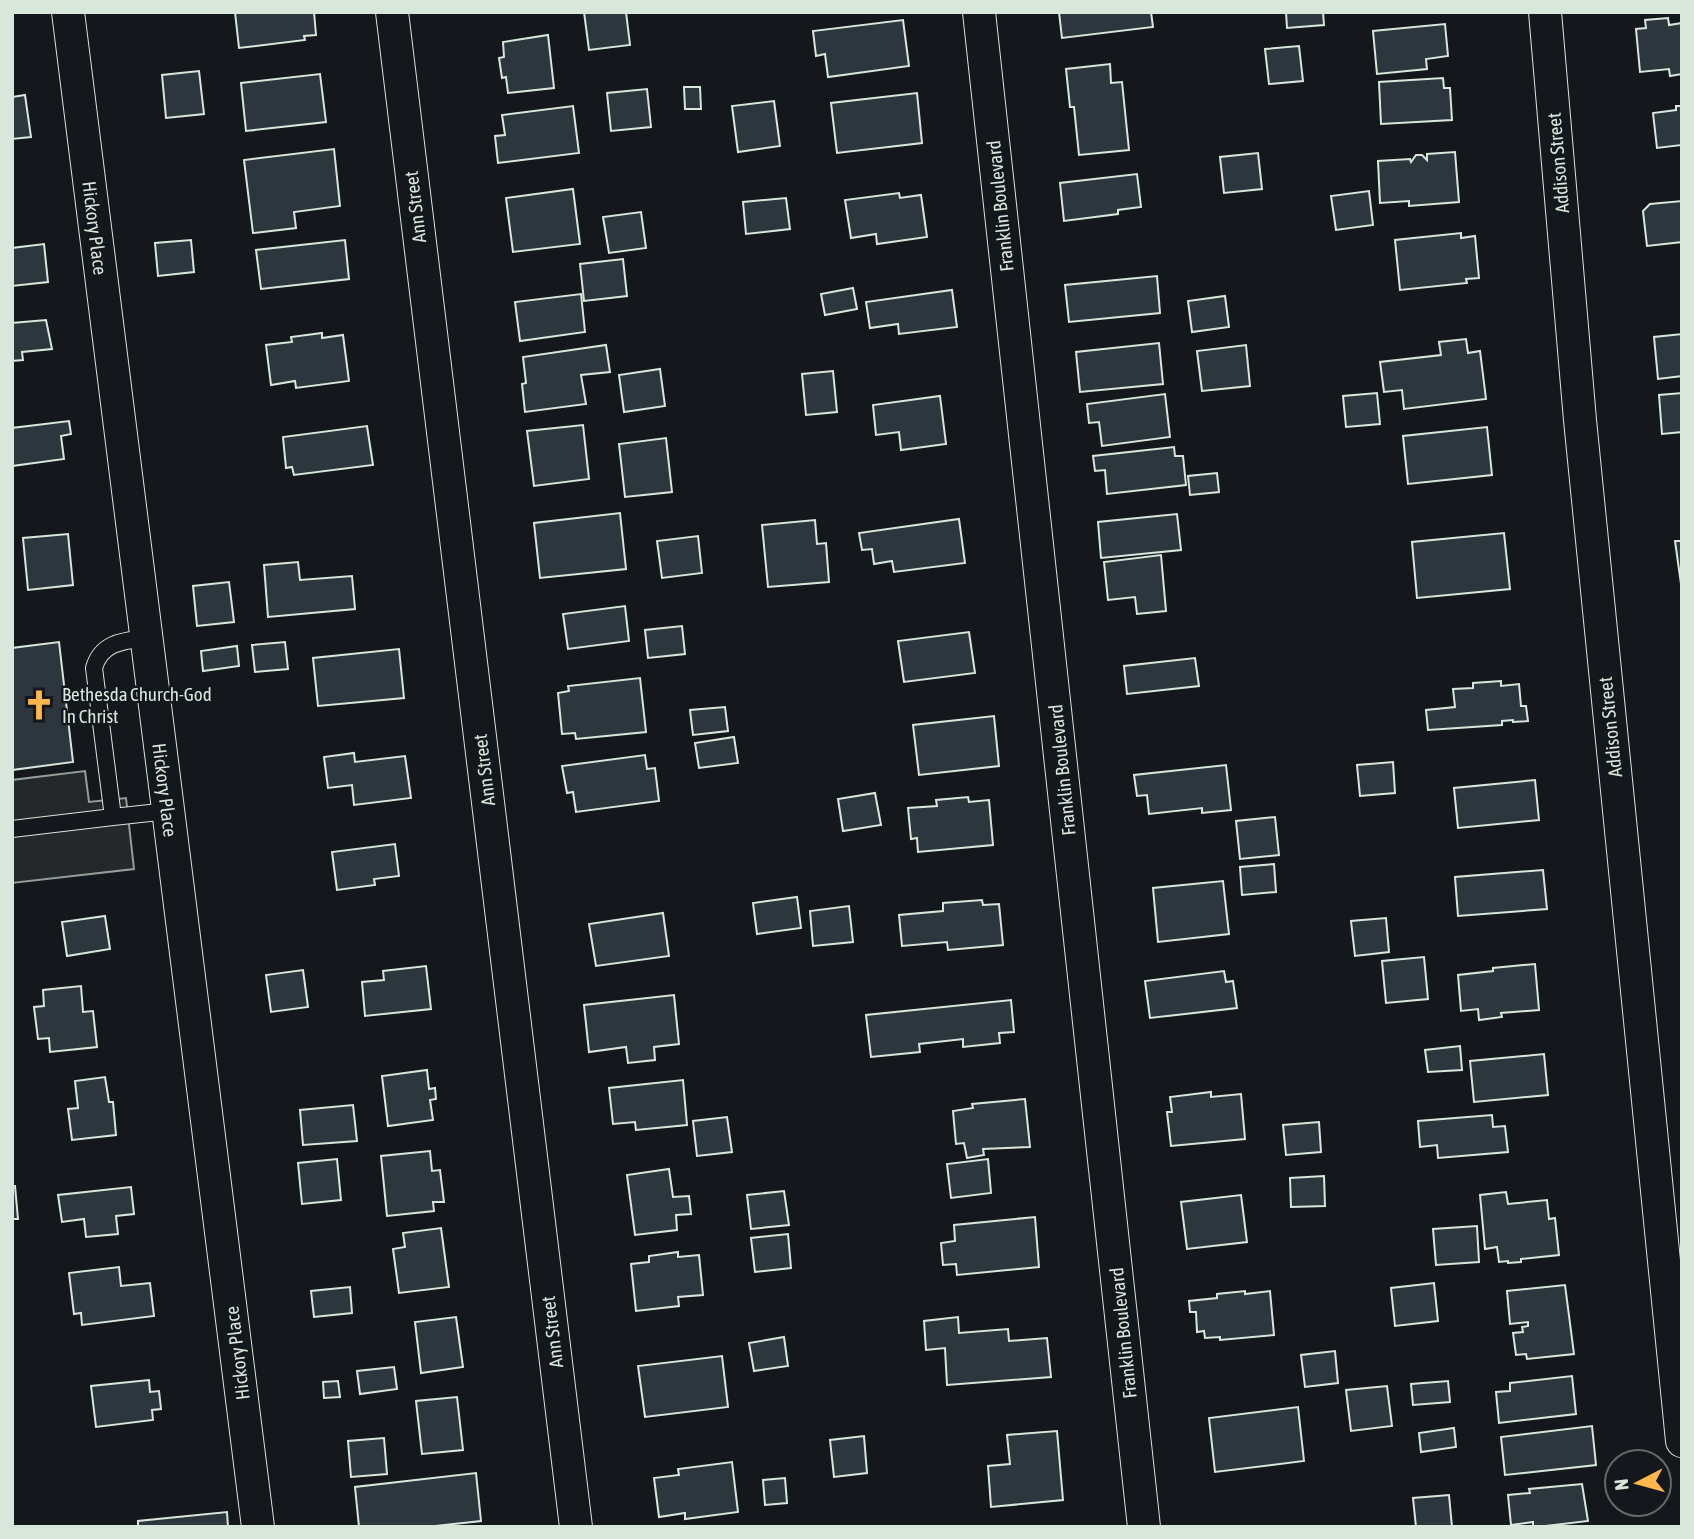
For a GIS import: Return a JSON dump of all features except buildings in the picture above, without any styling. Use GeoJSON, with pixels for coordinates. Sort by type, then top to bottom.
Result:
{"type":"FeatureCollection","features":[{"type":"Feature","properties":{"kind":"street","name":"Hickory Place"},"geometry":{"type":"LineString","coordinates":[[68,12],[258,1527]]}},
{"type":"Feature","properties":{"kind":"street","name":"Ann Street"},"geometry":{"type":"LineString","coordinates":[[392,12],[576,1527]]}},
{"type":"Feature","properties":{"kind":"street","name":"Franklin Boulevard"},"geometry":{"type":"LineString","coordinates":[[979,12],[1144,1527]]}},
{"type":"Feature","properties":{"kind":"street","name":"Addison Street"},"geometry":{"type":"LineString","coordinates":[[1545,12],[1580,420],[1682,1441]]}},
{"type":"Feature","properties":{"kind":"lane"},"geometry":{"type":"LineString","coordinates":[[113,817],[94,668],[96,659],[109,646],[145,638]]}},
{"type":"Feature","properties":{"kind":"lane"},"geometry":{"type":"LineString","coordinates":[[12,830],[167,811]]}},
{"type":"Feature","properties":{"kind":"shaded area"},"geometry":{"type":"Polygon","coordinates":[[[85,771],[89,802],[126,798],[134,869],[12,883],[12,780],[85,771]]]}},
{"type":"Feature","properties":{"kind":"place","name":"Bethesda Church-God In Christ"},"geometry":{"type":"Point","coordinates":[39,705]}}]}
